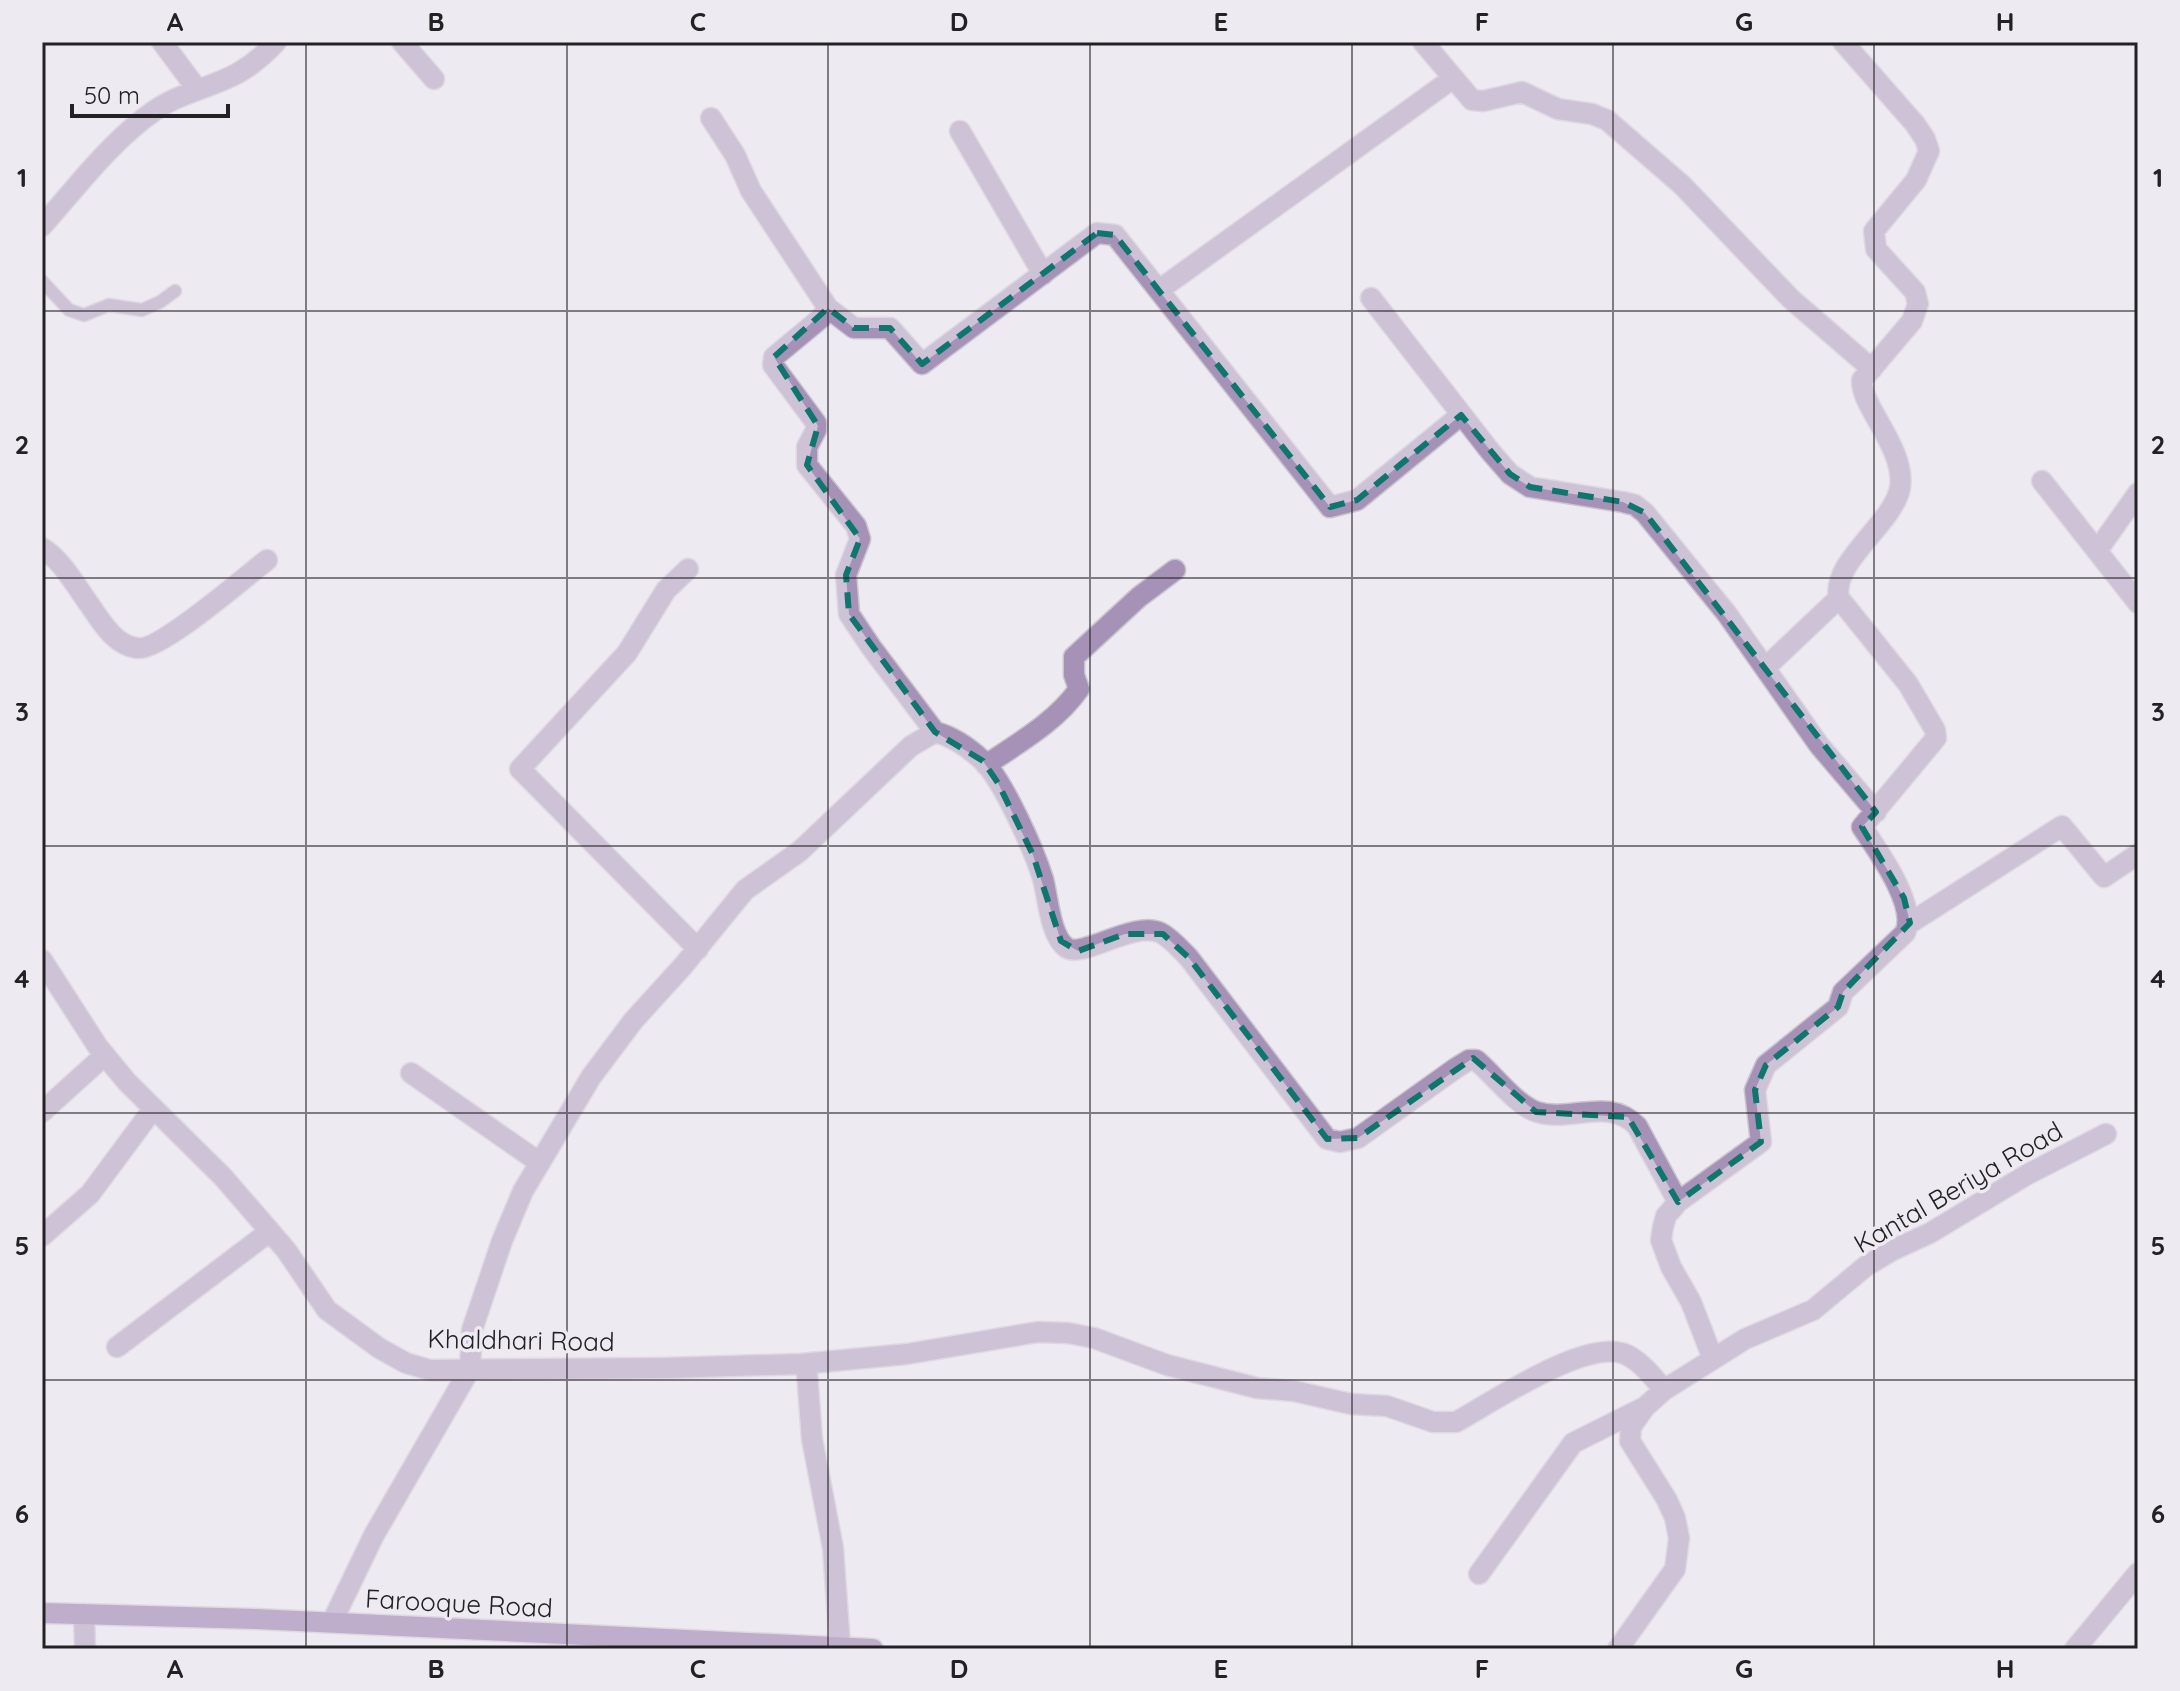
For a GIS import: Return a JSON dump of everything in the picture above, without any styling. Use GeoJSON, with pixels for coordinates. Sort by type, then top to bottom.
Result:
{"type":"FeatureCollection","features":[{"type":"Feature","properties":{"kind":"main road","name":"Farooque Road"},"geometry":{"type":"LineString","coordinates":[[42,1613],[332,1622],[692,1644],[873,1649]]}},
{"type":"Feature","properties":{"kind":"street"},"geometry":{"type":"LineString","coordinates":[[162,42],[197,89]]}},
{"type":"Feature","properties":{"kind":"street"},"geometry":{"type":"LineString","coordinates":[[42,226],[105,155],[154,111],[180,95],[237,73],[276,42]]}},
{"type":"Feature","properties":{"kind":"street"},"geometry":{"type":"LineString","coordinates":[[402,42],[434,79]]}},
{"type":"Feature","properties":{"kind":"street"},"geometry":{"type":"LineString","coordinates":[[1423,42],[1472,100],[1483,101],[1522,92],[1558,109],[1592,114],[1607,120],[1682,185],[1791,299],[1872,369]]}},
{"type":"Feature","properties":{"kind":"street"},"geometry":{"type":"LineString","coordinates":[[1843,42],[1915,124],[1929,151],[1916,180],[1874,231],[1876,249],[1915,292],[1918,304],[1912,321],[1862,380],[1861,388],[1887,432],[1900,486],[1893,506],[1844,571],[1837,589],[1839,598],[1908,684],[1935,730],[1936,738],[1862,827],[1904,898],[1910,923]]}},
{"type":"Feature","properties":{"kind":"street"},"geometry":{"type":"LineString","coordinates":[[1159,290],[1452,79]]}},
{"type":"Feature","properties":{"kind":"street"},"geometry":{"type":"LineString","coordinates":[[711,118],[735,155],[751,191],[828,308],[854,328],[890,328],[922,364],[1097,233],[1115,235],[1330,507],[1357,500],[1461,415]]}},
{"type":"Feature","properties":{"kind":"street"},"geometry":{"type":"LineString","coordinates":[[960,131],[1043,274]]}},
{"type":"Feature","properties":{"kind":"street"},"geometry":{"type":"LineString","coordinates":[[1371,298],[1510,474],[1530,487],[1623,502],[1635,505],[1645,513],[1727,614],[1819,745],[1876,812]]}},
{"type":"Feature","properties":{"kind":"street"},"geometry":{"type":"LineString","coordinates":[[828,308],[821,318],[774,357],[773,365],[816,423],[816,430],[807,447],[807,465],[856,526],[860,539],[846,575],[849,614],[935,732],[960,743],[986,765],[1029,843],[1043,878],[1056,932],[1067,948],[1078,951],[1125,934],[1156,931],[1163,934],[1189,958],[1327,1139],[1340,1142],[1358,1138],[1456,1068],[1469,1060],[1476,1060],[1524,1105],[1536,1112],[1605,1111],[1628,1117],[1637,1126],[1678,1202]]}},
{"type":"Feature","properties":{"kind":"street"},"geometry":{"type":"LineString","coordinates":[[2042,481],[2138,603]]}},
{"type":"Feature","properties":{"kind":"street"},"geometry":{"type":"LineString","coordinates":[[2097,551],[2138,493]]}},
{"type":"Feature","properties":{"kind":"street"},"geometry":{"type":"LineString","coordinates":[[42,548],[49,552],[112,635],[126,645],[140,649],[155,644],[175,631],[267,560]]}},
{"type":"Feature","properties":{"kind":"street"},"geometry":{"type":"LineString","coordinates":[[688,569],[666,590],[627,653],[520,769],[698,949]]}},
{"type":"Feature","properties":{"kind":"street"},"geometry":{"type":"LineString","coordinates":[[986,765],[1071,701],[1079,689],[1074,675],[1074,657],[1139,597],[1175,570]]}},
{"type":"Feature","properties":{"kind":"street"},"geometry":{"type":"LineString","coordinates":[[1765,668],[1839,598]]}},
{"type":"Feature","properties":{"kind":"street"},"geometry":{"type":"LineString","coordinates":[[332,1622],[374,1535],[470,1369],[472,1330],[523,1191],[609,1052],[745,890],[800,851],[911,746],[935,732]]}},
{"type":"Feature","properties":{"kind":"street"},"geometry":{"type":"LineString","coordinates":[[1713,1359],[1691,1302],[1671,1267],[1661,1240],[1666,1216],[1678,1202],[1761,1142],[1755,1090],[1766,1065],[1838,1007],[1843,992],[1858,975],[1895,945],[1910,923],[2062,826],[2104,877],[2138,854]]}},
{"type":"Feature","properties":{"kind":"street","name":"Khaldhari Road"},"geometry":{"type":"LineString","coordinates":[[42,960],[105,1055],[153,1109],[223,1177],[286,1250],[327,1310],[379,1348],[406,1363],[430,1370],[801,1364],[907,1354],[1038,1332],[1094,1338],[1198,1374],[1351,1404],[1387,1406],[1445,1424],[1456,1422],[1525,1381],[1597,1352],[1628,1355],[1664,1390]]}},
{"type":"Feature","properties":{"kind":"street"},"geometry":{"type":"LineString","coordinates":[[42,1112],[105,1055]]}},
{"type":"Feature","properties":{"kind":"street"},"geometry":{"type":"LineString","coordinates":[[411,1073],[540,1163]]}},
{"type":"Feature","properties":{"kind":"street"},"geometry":{"type":"LineString","coordinates":[[42,1236],[90,1194],[153,1109]]}},
{"type":"Feature","properties":{"kind":"street","name":"Kantal Beriya Road"},"geometry":{"type":"LineString","coordinates":[[1618,1649],[1675,1569],[1677,1558],[1679,1538],[1675,1518],[1630,1441],[1631,1427],[1645,1407],[1664,1390],[1745,1339],[1813,1310],[1866,1266],[1893,1250],[1930,1233],[2028,1174],[2106,1134]]}},
{"type":"Feature","properties":{"kind":"street"},"geometry":{"type":"LineString","coordinates":[[117,1347],[269,1232]]}},
{"type":"Feature","properties":{"kind":"street"},"geometry":{"type":"LineString","coordinates":[[801,1364],[807,1372],[814,1452],[833,1548],[840,1646]]}},
{"type":"Feature","properties":{"kind":"street"},"geometry":{"type":"LineString","coordinates":[[1479,1574],[1573,1443],[1645,1407]]}},
{"type":"Feature","properties":{"kind":"street"},"geometry":{"type":"LineString","coordinates":[[2075,1649],[2138,1573]]}},
{"type":"Feature","properties":{"kind":"street"},"geometry":{"type":"LineString","coordinates":[[84,1614],[85,1649]]}},
{"type":"Feature","properties":{"kind":"lane"},"geometry":{"type":"LineString","coordinates":[[42,281],[69,310],[84,315],[109,305],[142,310],[175,291]]}},
{"type":"Feature","properties":{"kind":"highlighted area"},"geometry":{"type":"Polygon","coordinates":[[[1097,233],[1115,235],[1330,507],[1357,500],[1461,415],[1510,474],[1530,487],[1623,502],[1645,513],[1876,812],[1862,827],[1904,898],[1910,923],[1843,992],[1838,1007],[1766,1065],[1755,1090],[1761,1142],[1678,1202],[1628,1117],[1536,1112],[1473,1058],[1358,1138],[1327,1139],[1189,958],[1163,934],[1125,934],[1078,951],[1061,941],[1033,855],[998,783],[983,761],[935,732],[849,614],[846,575],[860,539],[807,465],[818,426],[774,357],[828,308],[854,328],[890,328],[922,364],[1097,233]]]}}]}
